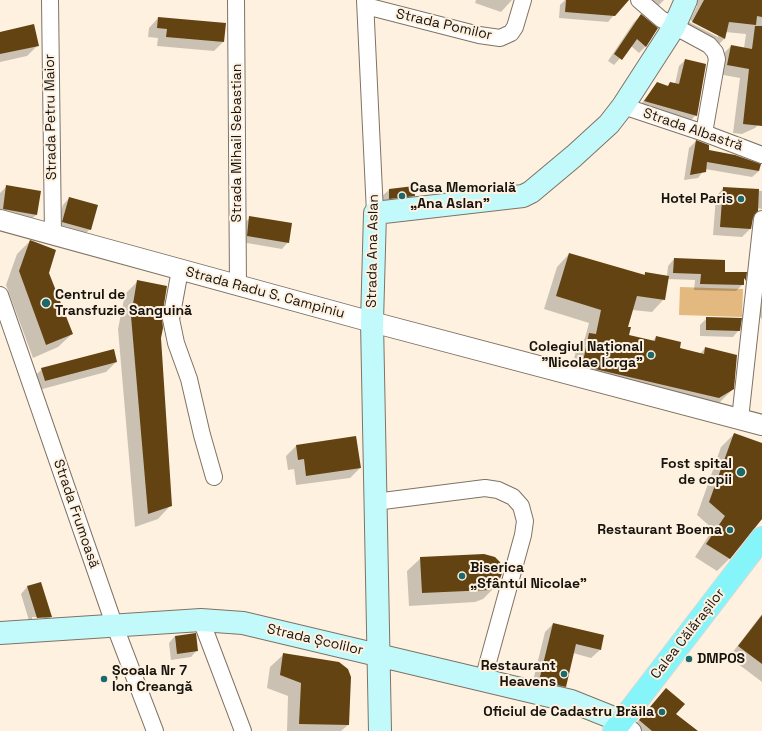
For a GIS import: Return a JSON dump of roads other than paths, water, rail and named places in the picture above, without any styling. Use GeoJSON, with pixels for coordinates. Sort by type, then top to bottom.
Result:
{"type":"FeatureCollection","features":[{"type":"Feature","properties":{"kind":"main road"},"geometry":{"type":"LineString","coordinates":[[375,213],[528,194],[574,156],[609,124],[623,106],[674,27],[686,0]]}},
{"type":"Feature","properties":{"kind":"main road","name":"Strada Ana Aslan"},"geometry":{"type":"LineString","coordinates":[[375,213],[372,322],[377,655],[380,731]]}},
{"type":"Feature","properties":{"kind":"main road","name":"Calea Călărașilor"},"geometry":{"type":"LineString","coordinates":[[623,728],[762,538]]}},
{"type":"Feature","properties":{"kind":"main road","name":"Strada Școlilor"},"geometry":{"type":"LineString","coordinates":[[0,632],[201,620],[242,623],[571,701],[623,728]]}},
{"type":"Feature","properties":{"kind":"street","name":"Strada Petru Maior"},"geometry":{"type":"LineString","coordinates":[[50,0],[53,235]]}},
{"type":"Feature","properties":{"kind":"street","name":"Strada Mihail Sebastian"},"geometry":{"type":"LineString","coordinates":[[236,0],[238,286]]}},
{"type":"Feature","properties":{"kind":"street","name":"Strada Pomilor"},"geometry":{"type":"LineString","coordinates":[[365,3],[479,35],[500,38],[511,33],[515,27],[523,0]]}},
{"type":"Feature","properties":{"kind":"street"},"geometry":{"type":"LineString","coordinates":[[640,0],[661,19],[709,45],[717,55],[704,133]]}},
{"type":"Feature","properties":{"kind":"street","name":"Strada Ana Aslan"},"geometry":{"type":"LineString","coordinates":[[365,3],[375,213]]}},
{"type":"Feature","properties":{"kind":"street","name":"Strada Albastră"},"geometry":{"type":"LineString","coordinates":[[623,106],[704,133],[762,155]]}},
{"type":"Feature","properties":{"kind":"street"},"geometry":{"type":"LineString","coordinates":[[740,418],[757,315],[762,219]]}},
{"type":"Feature","properties":{"kind":"street","name":"Strada Radu S. Campiniu"},"geometry":{"type":"LineString","coordinates":[[0,220],[238,286],[762,425]]}},
{"type":"Feature","properties":{"kind":"street"},"geometry":{"type":"LineString","coordinates":[[180,270],[172,318],[176,343],[190,379],[202,435],[214,477]]}},
{"type":"Feature","properties":{"kind":"street","name":"Strada Frumoasă"},"geometry":{"type":"LineString","coordinates":[[0,296],[114,624],[155,731]]}},
{"type":"Feature","properties":{"kind":"street"},"geometry":{"type":"LineString","coordinates":[[375,502],[485,488],[498,490],[513,497],[521,506],[525,521],[523,535],[483,680]]}},
{"type":"Feature","properties":{"kind":"street"},"geometry":{"type":"LineString","coordinates":[[201,620],[243,731]]}},
{"type":"Feature","properties":{"kind":"place","name":"Casa Memorială „Ana Aslan”"},"geometry":{"type":"Point","coordinates":[402,196]}},
{"type":"Feature","properties":{"kind":"place","name":"Hotel Paris"},"geometry":{"type":"Point","coordinates":[741,199]}},
{"type":"Feature","properties":{"kind":"place","name":"Centrul de Transfuzie Sanguină"},"geometry":{"type":"Point","coordinates":[46,303]}},
{"type":"Feature","properties":{"kind":"place","name":"Colegiul Național \"Nicolae Iorga\""},"geometry":{"type":"Point","coordinates":[651,355]}},
{"type":"Feature","properties":{"kind":"place","name":"Fost spital de copii"},"geometry":{"type":"Point","coordinates":[741,472]}},
{"type":"Feature","properties":{"kind":"place","name":"Restaurant Boema"},"geometry":{"type":"Point","coordinates":[730,530]}},
{"type":"Feature","properties":{"kind":"place","name":"Biserica „Sfântul Nicolae”"},"geometry":{"type":"Point","coordinates":[462,576]}},
{"type":"Feature","properties":{"kind":"place","name":"DMPOS"},"geometry":{"type":"Point","coordinates":[689,659]}},
{"type":"Feature","properties":{"kind":"place","name":"Restaurant Heavens"},"geometry":{"type":"Point","coordinates":[564,674]}},
{"type":"Feature","properties":{"kind":"place","name":"Școala Nr 7 Ion Creangă"},"geometry":{"type":"Point","coordinates":[104,679]}},
{"type":"Feature","properties":{"kind":"place","name":"Oficiul de Cadastru Brăila"},"geometry":{"type":"Point","coordinates":[662,712]}}]}
